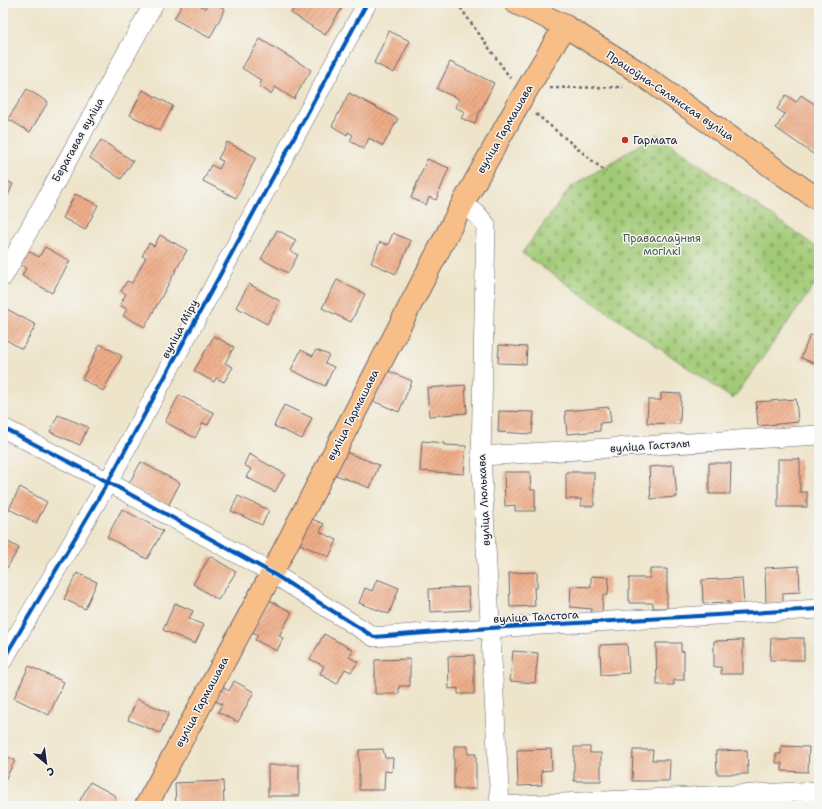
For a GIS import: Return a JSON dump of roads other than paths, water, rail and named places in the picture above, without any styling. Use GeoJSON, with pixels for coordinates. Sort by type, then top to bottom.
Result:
{"type":"FeatureCollection","features":[{"type":"Feature","properties":{"kind":"main road","name":"Працоўна-Сялянская вуліца"},"geometry":{"type":"LineString","coordinates":[[516,3],[565,26],[635,70],[819,200]]}},
{"type":"Feature","properties":{"kind":"main road","name":"вуліца Гармашава"},"geometry":{"type":"LineString","coordinates":[[146,806],[272,573],[462,206],[520,101],[565,26]]}},
{"type":"Feature","properties":{"kind":"street","name":"Берагавая вуліца"},"geometry":{"type":"LineString","coordinates":[[3,277],[154,3]]}},
{"type":"Feature","properties":{"kind":"street","name":"вуліца Міру"},"geometry":{"type":"LineString","coordinates":[[3,660],[108,482],[367,3]]}},
{"type":"Feature","properties":{"kind":"street","name":"вуліца Люлькава"},"geometry":{"type":"LineString","coordinates":[[462,206],[476,213],[486,225],[481,456],[500,806]]}},
{"type":"Feature","properties":{"kind":"street","name":"вуліца Талстога"},"geometry":{"type":"LineString","coordinates":[[3,428],[108,482],[272,573],[374,637],[490,628],[819,609]]}},
{"type":"Feature","properties":{"kind":"street","name":"вуліца Гастэлы"},"geometry":{"type":"LineString","coordinates":[[481,456],[819,435]]}},
{"type":"Feature","properties":{"kind":"street"},"geometry":{"type":"LineString","coordinates":[[500,806],[819,791]]}},
{"type":"Feature","properties":{"kind":"place","name":"Гармата"},"geometry":{"type":"Point","coordinates":[625,140]}},
{"type":"Feature","properties":{"kind":"park label","name":"Праваслаўныя могілкі"},"geometry":{"type":"Point","coordinates":[662,244]}}]}
